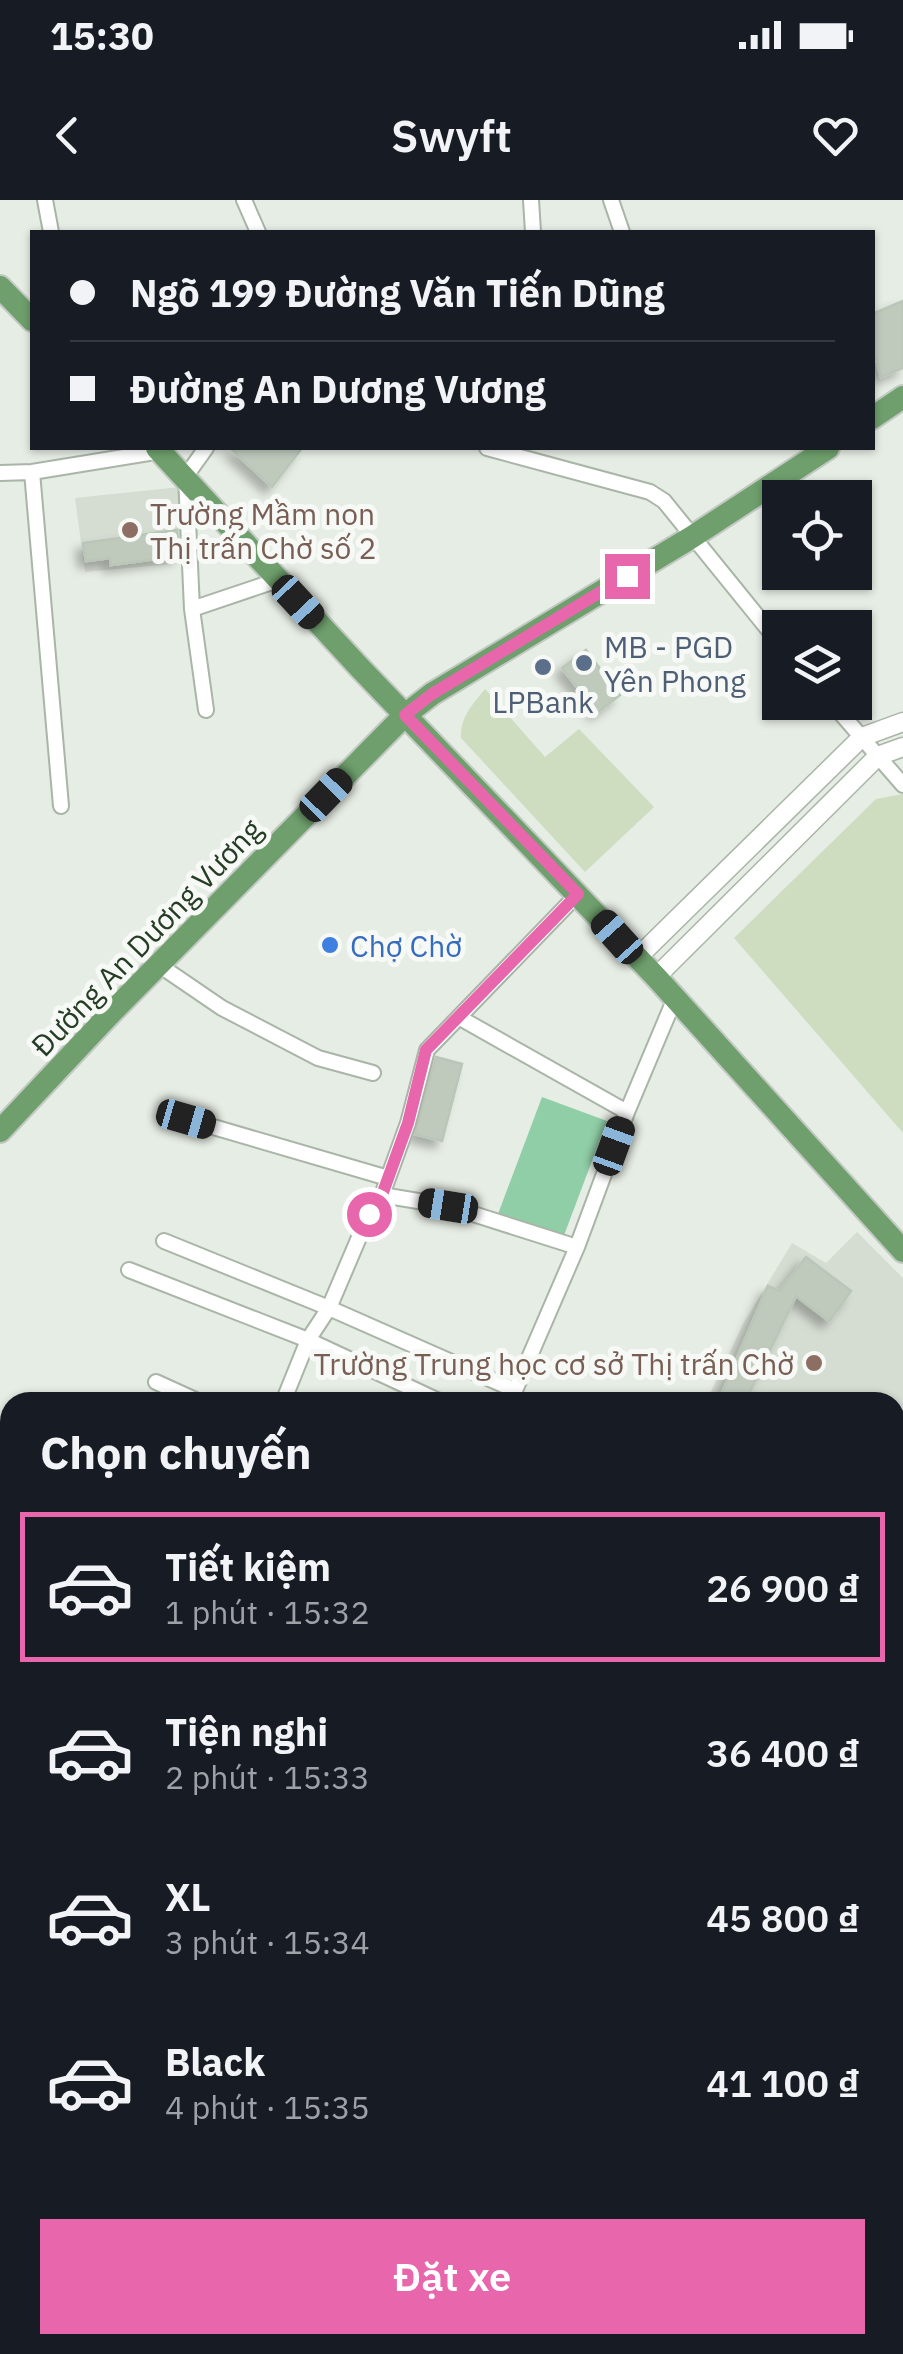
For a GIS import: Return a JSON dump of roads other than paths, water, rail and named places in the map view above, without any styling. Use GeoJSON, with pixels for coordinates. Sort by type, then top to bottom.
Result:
{"type":"FeatureCollection","features":[{"type":"Feature","properties":{"kind":"main road"},"geometry":{"type":"LineString","coordinates":[[0,286],[29,309]]}},
{"type":"Feature","properties":{"kind":"main road"},"geometry":{"type":"LineString","coordinates":[[875,416],[903,397]]}},
{"type":"Feature","properties":{"kind":"main road"},"geometry":{"type":"LineString","coordinates":[[160,450],[405,715],[656,977],[903,1251]]}},
{"type":"Feature","properties":{"kind":"main road","name":"Đường An Dương Vương"},"geometry":{"type":"LineString","coordinates":[[0,1131],[405,715],[432,694],[692,537],[825,450]]}},
{"type":"Feature","properties":{"kind":"street"},"geometry":{"type":"LineString","coordinates":[[45,200],[51,230]]}},
{"type":"Feature","properties":{"kind":"street"},"geometry":{"type":"LineString","coordinates":[[244,200],[257,230]]}},
{"type":"Feature","properties":{"kind":"street"},"geometry":{"type":"LineString","coordinates":[[530,200],[533,230]]}},
{"type":"Feature","properties":{"kind":"street"},"geometry":{"type":"LineString","coordinates":[[612,200],[621,230]]}},
{"type":"Feature","properties":{"kind":"street"},"geometry":{"type":"LineString","coordinates":[[0,473],[32,472],[153,450]]}},
{"type":"Feature","properties":{"kind":"street"},"geometry":{"type":"LineString","coordinates":[[205,450],[186,476],[192,609],[206,710]]}},
{"type":"Feature","properties":{"kind":"street"},"geometry":{"type":"LineString","coordinates":[[502,450],[531,454],[650,492],[677,514],[762,622]]}},
{"type":"Feature","properties":{"kind":"street"},"geometry":{"type":"LineString","coordinates":[[32,472],[61,806]]}},
{"type":"Feature","properties":{"kind":"street"},"geometry":{"type":"LineString","coordinates":[[192,609],[278,580]]}},
{"type":"Feature","properties":{"kind":"street"},"geometry":{"type":"LineString","coordinates":[[846,720],[903,785]]}},
{"type":"Feature","properties":{"kind":"street"},"geometry":{"type":"LineString","coordinates":[[636,959],[862,738],[903,722]]}},
{"type":"Feature","properties":{"kind":"street"},"geometry":{"type":"LineString","coordinates":[[656,977],[878,756],[903,747]]}},
{"type":"Feature","properties":{"kind":"street"},"geometry":{"type":"LineString","coordinates":[[287,1392],[308,1340],[329,1308],[369,1214],[382,1195],[408,1123],[426,1050],[578,894]]}},
{"type":"Feature","properties":{"kind":"street"},"geometry":{"type":"LineString","coordinates":[[159,965],[222,1008],[318,1058],[372,1074]]}},
{"type":"Feature","properties":{"kind":"street"},"geometry":{"type":"LineString","coordinates":[[515,1392],[577,1247],[626,1112],[675,998]]}},
{"type":"Feature","properties":{"kind":"street"},"geometry":{"type":"LineString","coordinates":[[460,1018],[626,1112]]}},
{"type":"Feature","properties":{"kind":"street"},"geometry":{"type":"LineString","coordinates":[[186,1119],[388,1178]]}},
{"type":"Feature","properties":{"kind":"street"},"geometry":{"type":"LineString","coordinates":[[382,1195],[448,1206],[577,1247]]}},
{"type":"Feature","properties":{"kind":"street"},"geometry":{"type":"LineString","coordinates":[[164,1242],[329,1308],[505,1392]]}},
{"type":"Feature","properties":{"kind":"street"},"geometry":{"type":"LineString","coordinates":[[129,1270],[308,1340],[420,1392]]}},
{"type":"Feature","properties":{"kind":"street"},"geometry":{"type":"LineString","coordinates":[[156,1382],[178,1392]]}},
{"type":"Feature","properties":{"kind":"place","name":"Trường Mầm non Thị trấn Chờ số 2"},"geometry":{"type":"Point","coordinates":[130,530]}},
{"type":"Feature","properties":{"kind":"place","name":"MB - PGD Yên Phong"},"geometry":{"type":"Point","coordinates":[584,663]}},
{"type":"Feature","properties":{"kind":"place","name":"LPBank"},"geometry":{"type":"Point","coordinates":[543,667]}},
{"type":"Feature","properties":{"kind":"place","name":"Chợ Chờ"},"geometry":{"type":"Point","coordinates":[330,945]}},
{"type":"Feature","properties":{"kind":"place","name":"Trường Trung học cơ sở Thị trấn Chờ"},"geometry":{"type":"Point","coordinates":[814,1363]}}]}
